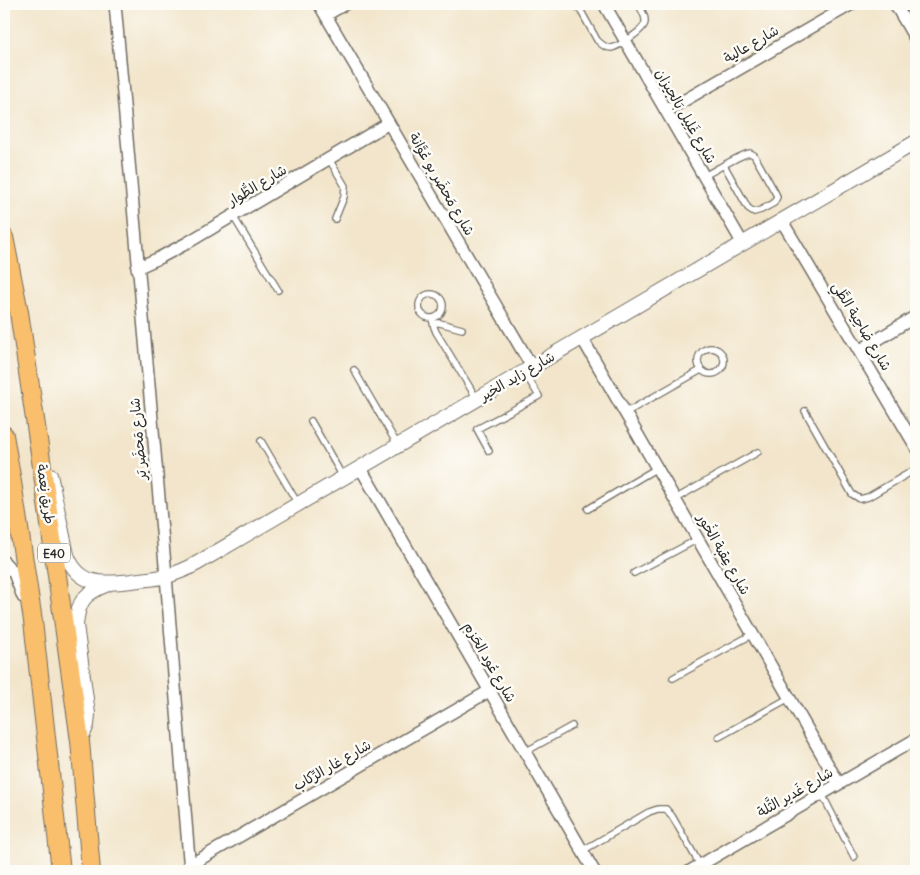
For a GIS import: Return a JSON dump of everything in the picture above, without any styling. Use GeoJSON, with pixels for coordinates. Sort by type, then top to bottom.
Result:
{"type":"FeatureCollection","features":[{"type":"Feature","properties":{"kind":"main road","name":"طريق نِعمة"},"geometry":{"type":"LineString","coordinates":[[4,237],[19,312],[80,741],[92,871]]}},
{"type":"Feature","properties":{"kind":"main road","name":"E40"},"geometry":{"type":"LineString","coordinates":[[4,435],[33,620],[61,871]]}},
{"type":"Feature","properties":{"kind":"street","name":"شارع مَحضَر بَر"},"geometry":{"type":"LineString","coordinates":[[115,4],[190,868]]}},
{"type":"Feature","properties":{"kind":"street","name":"شارع مَحضَر بو عُوَّانة"},"geometry":{"type":"LineString","coordinates":[[319,4],[389,123],[528,370]]}},
{"type":"Feature","properties":{"kind":"street"},"geometry":{"type":"LineString","coordinates":[[326,15],[345,4]]}},
{"type":"Feature","properties":{"kind":"street","name":"شارع غَلِيل بَالجيزان"},"geometry":{"type":"LineString","coordinates":[[604,4],[743,244]]}},
{"type":"Feature","properties":{"kind":"street","name":"شارع عالية"},"geometry":{"type":"LineString","coordinates":[[666,111],[852,4]]}},
{"type":"Feature","properties":{"kind":"street"},"geometry":{"type":"LineString","coordinates":[[894,4],[916,40]]}},
{"type":"Feature","properties":{"kind":"street","name":"شارع الطُّوار"},"geometry":{"type":"LineString","coordinates":[[138,268],[160,258],[234,216],[389,123]]}},
{"type":"Feature","properties":{"kind":"street","name":"شارع زايد الخير"},"geometry":{"type":"LineString","coordinates":[[109,583],[166,576],[196,564],[916,142]]}},
{"type":"Feature","properties":{"kind":"street","name":"شارع ضاحِية الطَّي"},"geometry":{"type":"LineString","coordinates":[[782,221],[916,447]]}},
{"type":"Feature","properties":{"kind":"street"},"geometry":{"type":"LineString","coordinates":[[859,350],[916,316]]}},
{"type":"Feature","properties":{"kind":"street","name":"شارع عِقبة الخُور"},"geometry":{"type":"LineString","coordinates":[[582,338],[839,784]]}},
{"type":"Feature","properties":{"kind":"street"},"geometry":{"type":"LineString","coordinates":[[40,453],[53,486],[70,565],[76,572],[86,578],[96,582],[109,583]]}},
{"type":"Feature","properties":{"kind":"street","name":"شارع عُود الحَزم"},"geometry":{"type":"LineString","coordinates":[[360,467],[594,871]]}},
{"type":"Feature","properties":{"kind":"street"},"geometry":{"type":"LineString","coordinates":[[4,528],[12,482]]}},
{"type":"Feature","properties":{"kind":"street"},"geometry":{"type":"LineString","coordinates":[[4,562],[14,572],[33,620]]}},
{"type":"Feature","properties":{"kind":"street"},"geometry":{"type":"LineString","coordinates":[[80,741],[87,725],[88,714],[76,625],[77,614],[81,602],[86,595],[96,588],[109,583]]}},
{"type":"Feature","properties":{"kind":"street","name":"شارع غار الرِّكاب"},"geometry":{"type":"LineString","coordinates":[[190,868],[490,691]]}},
{"type":"Feature","properties":{"kind":"street","name":"شارع غَدير الثَّلة"},"geometry":{"type":"LineString","coordinates":[[695,868],[916,739]]}},
{"type":"Feature","properties":{"kind":"lane"},"geometry":{"type":"LineString","coordinates":[[577,4],[601,44],[605,47],[613,48],[642,30],[645,26],[645,17],[638,4]]}},
{"type":"Feature","properties":{"kind":"lane"},"geometry":{"type":"LineString","coordinates":[[905,21],[916,14]]}},
{"type":"Feature","properties":{"kind":"lane"},"geometry":{"type":"LineString","coordinates":[[704,176],[724,165],[748,152],[752,154],[776,194],[774,203],[757,212],[750,210],[724,165]]}},
{"type":"Feature","properties":{"kind":"lane"},"geometry":{"type":"LineString","coordinates":[[329,159],[345,186],[344,197],[335,219]]}},
{"type":"Feature","properties":{"kind":"lane"},"geometry":{"type":"LineString","coordinates":[[234,216],[278,290]]}},
{"type":"Feature","properties":{"kind":"lane"},"geometry":{"type":"LineString","coordinates":[[433,321],[443,308],[442,300],[436,294],[429,293],[422,297],[418,304],[419,311],[433,321],[462,329]]}},
{"type":"Feature","properties":{"kind":"lane"},"geometry":{"type":"LineString","coordinates":[[433,321],[436,332],[477,399]]}},
{"type":"Feature","properties":{"kind":"lane"},"geometry":{"type":"LineString","coordinates":[[706,349],[714,349],[721,353],[724,361],[722,368],[715,374],[708,374],[701,370],[698,362],[700,354],[706,349]]}},
{"type":"Feature","properties":{"kind":"lane"},"geometry":{"type":"LineString","coordinates":[[354,370],[398,445]]}},
{"type":"Feature","properties":{"kind":"lane"},"geometry":{"type":"LineString","coordinates":[[489,451],[477,429],[539,396],[528,370]]}},
{"type":"Feature","properties":{"kind":"lane"},"geometry":{"type":"LineString","coordinates":[[625,413],[701,370]]}},
{"type":"Feature","properties":{"kind":"lane"},"geometry":{"type":"LineString","coordinates":[[805,411],[852,494],[860,499],[868,497],[916,469]]}},
{"type":"Feature","properties":{"kind":"lane"},"geometry":{"type":"LineString","coordinates":[[311,421],[343,477]]}},
{"type":"Feature","properties":{"kind":"lane"},"geometry":{"type":"LineString","coordinates":[[261,441],[298,504]]}},
{"type":"Feature","properties":{"kind":"lane"},"geometry":{"type":"LineString","coordinates":[[675,499],[758,452]]}},
{"type":"Feature","properties":{"kind":"lane"},"geometry":{"type":"LineString","coordinates":[[588,509],[657,468]]}},
{"type":"Feature","properties":{"kind":"lane"},"geometry":{"type":"LineString","coordinates":[[634,573],[698,539]]}},
{"type":"Feature","properties":{"kind":"lane"},"geometry":{"type":"LineString","coordinates":[[673,678],[753,634]]}},
{"type":"Feature","properties":{"kind":"lane"},"geometry":{"type":"LineString","coordinates":[[719,737],[790,698]]}},
{"type":"Feature","properties":{"kind":"lane"},"geometry":{"type":"LineString","coordinates":[[525,752],[572,726]]}},
{"type":"Feature","properties":{"kind":"lane"},"geometry":{"type":"LineString","coordinates":[[822,794],[854,857]]}},
{"type":"Feature","properties":{"kind":"lane"},"geometry":{"type":"LineString","coordinates":[[582,851],[649,812],[666,809],[672,816],[695,868]]}}]}
